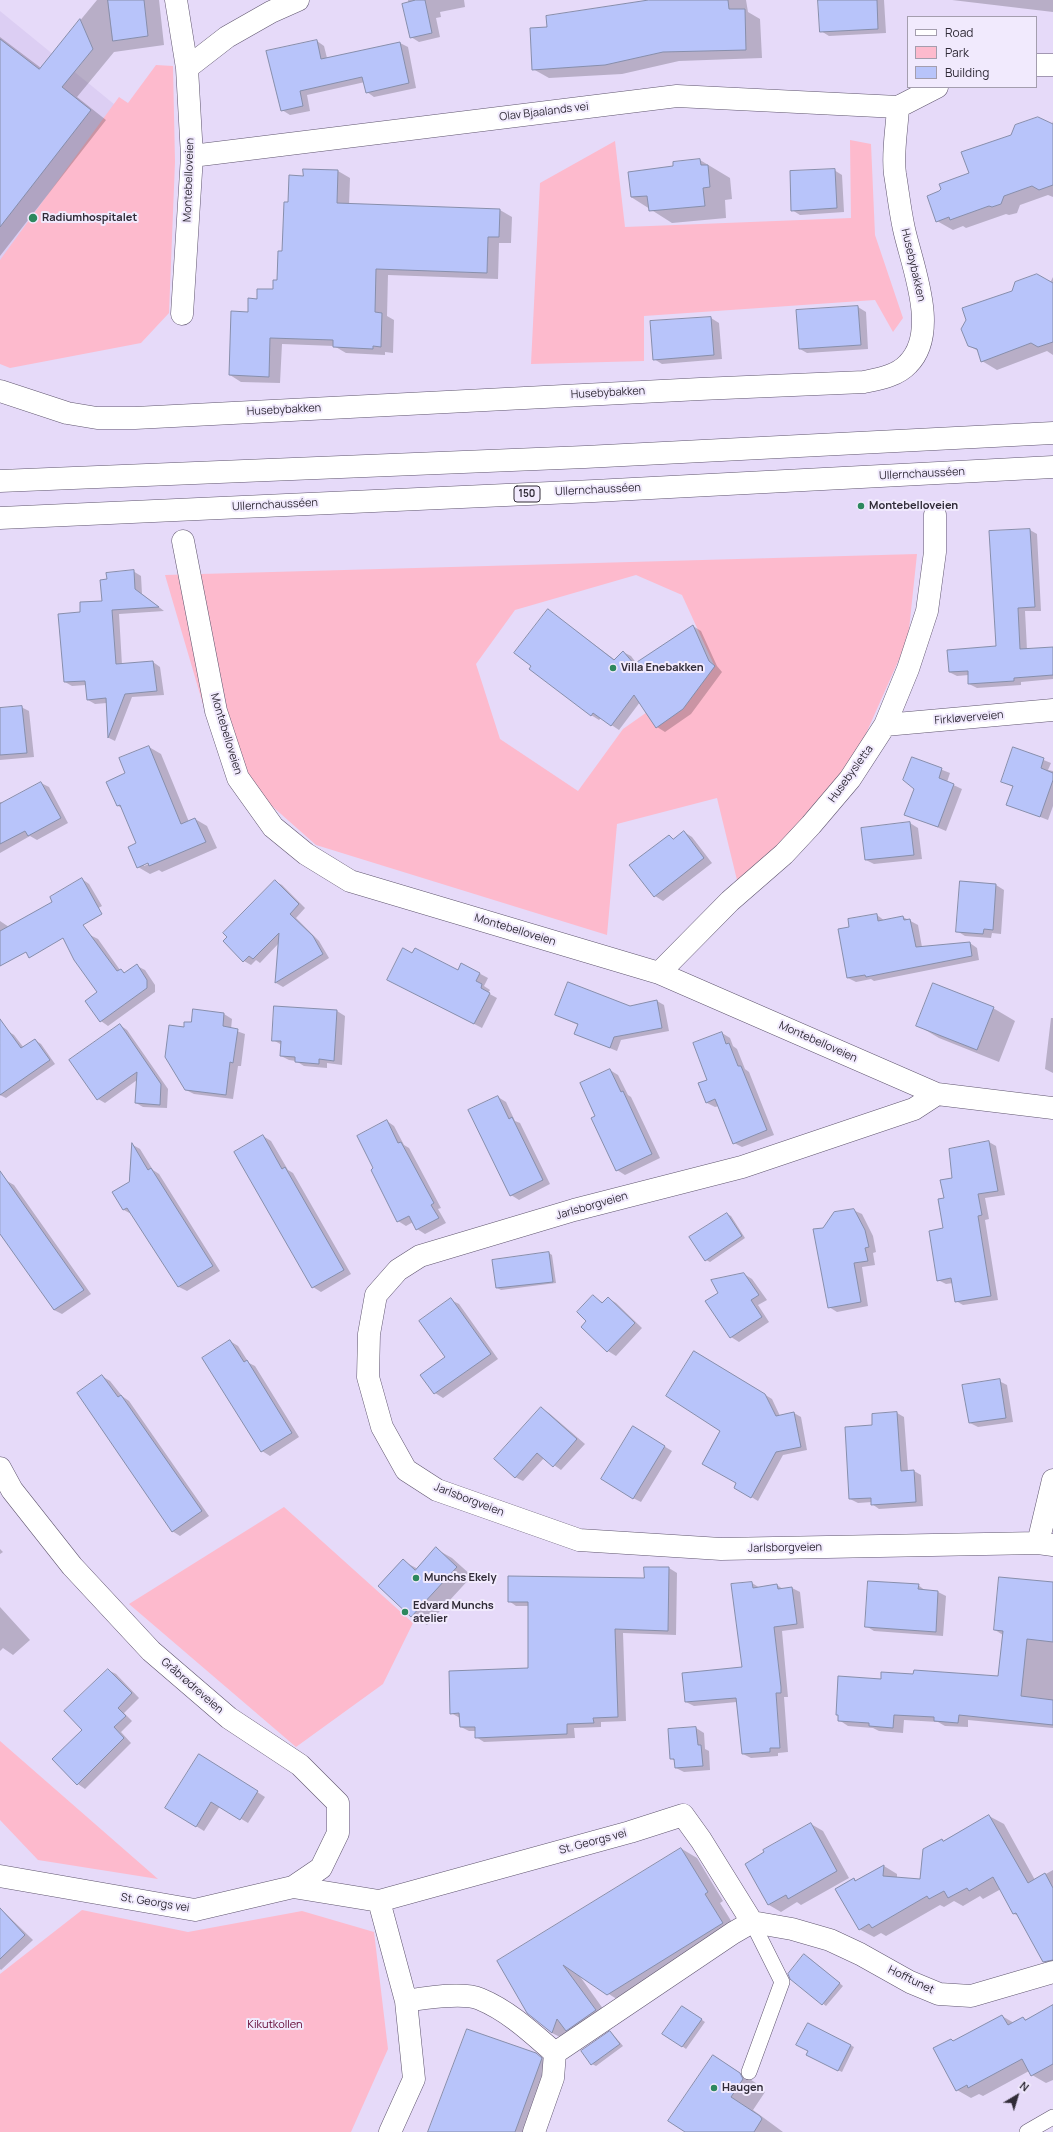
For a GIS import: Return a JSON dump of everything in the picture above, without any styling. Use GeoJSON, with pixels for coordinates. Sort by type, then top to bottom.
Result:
{"type":"FeatureCollection","features":[{"type":"Feature","properties":{"kind":"main road","name":"Montebelloveien"},"geometry":{"type":"LineString","coordinates":[[176,0],[187,68],[192,156],[182,314]]}},
{"type":"Feature","properties":{"kind":"main road"},"geometry":{"type":"LineString","coordinates":[[187,68],[227,37],[271,12],[298,0]]}},
{"type":"Feature","properties":{"kind":"main road"},"geometry":{"type":"LineString","coordinates":[[1037,65],[1053,65]]}},
{"type":"Feature","properties":{"kind":"main road"},"geometry":{"type":"LineString","coordinates":[[898,107],[935,88]]}},
{"type":"Feature","properties":{"kind":"main road","name":"Olav Bjaalands vei"},"geometry":{"type":"LineString","coordinates":[[192,156],[677,96],[898,107]]}},
{"type":"Feature","properties":{"kind":"main road","name":"Husebybakken"},"geometry":{"type":"LineString","coordinates":[[0,391],[67,413],[98,418],[135,418],[864,382],[881,379],[909,364],[922,335],[923,312],[917,280],[904,229],[895,172],[898,107]]}},
{"type":"Feature","properties":{"kind":"main road"},"geometry":{"type":"LineString","coordinates":[[0,481],[585,458],[1053,433]]}},
{"type":"Feature","properties":{"kind":"main road","name":"Ullernchausséen"},"geometry":{"type":"LineString","coordinates":[[0,518],[586,491],[1053,467]]}},
{"type":"Feature","properties":{"kind":"main road","name":"Husebysletta"},"geometry":{"type":"LineString","coordinates":[[659,973],[730,901],[784,854],[802,835],[850,779],[885,725],[908,669],[927,611],[935,552],[935,515]]}},
{"type":"Feature","properties":{"kind":"main road","name":"Montebelloveien"},"geometry":{"type":"LineString","coordinates":[[183,541],[216,711],[238,778],[273,827],[306,854],[350,881],[659,973],[937,1094],[1053,1108]]}},
{"type":"Feature","properties":{"kind":"main road","name":"Firkløverveien"},"geometry":{"type":"LineString","coordinates":[[885,725],[1053,710]]}},
{"type":"Feature","properties":{"kind":"main road","name":"Jarlsborgveien"},"geometry":{"type":"LineString","coordinates":[[937,1094],[914,1109],[742,1167],[581,1208],[420,1256],[398,1270],[376,1296],[369,1334],[368,1377],[382,1427],[406,1470],[437,1490],[579,1540],[721,1550],[1045,1544]]}},
{"type":"Feature","properties":{"kind":"main road","name":"Gråbrødreveien"},"geometry":{"type":"LineString","coordinates":[[0,1468],[12,1490],[72,1566],[151,1651],[229,1718],[300,1766],[338,1803],[338,1834],[321,1868],[293,1887]]}},
{"type":"Feature","properties":{"kind":"main road"},"geometry":{"type":"LineString","coordinates":[[1045,1544],[1053,1480]]}},
{"type":"Feature","properties":{"kind":"main road","name":"St. Georgs vei"},"geometry":{"type":"LineString","coordinates":[[0,1876],[195,1910],[293,1887],[379,1901],[630,1832],[683,1815],[763,1924]]}},
{"type":"Feature","properties":{"kind":"main road"},"geometry":{"type":"LineString","coordinates":[[379,1901],[406,2001],[414,2079],[390,2132]]}},
{"type":"Feature","properties":{"kind":"main road"},"geometry":{"type":"LineString","coordinates":[[555,2052],[733,1933],[763,1924]]}},
{"type":"Feature","properties":{"kind":"main road","name":"Hofftunet"},"geometry":{"type":"LineString","coordinates":[[763,1924],[830,1940],[860,1954],[910,1982],[939,1994],[971,1996],[1053,1972]]}},
{"type":"Feature","properties":{"kind":"main road"},"geometry":{"type":"LineString","coordinates":[[406,2001],[434,1996],[479,1998],[518,2020],[555,2052]]}},
{"type":"Feature","properties":{"kind":"main road"},"geometry":{"type":"LineString","coordinates":[[534,2132],[553,2078],[555,2052]]}},
{"type":"Feature","properties":{"kind":"lane","name":"St. Georgs vei"},"geometry":{"type":"LineString","coordinates":[[749,2072],[782,1982],[763,1924]]}},
{"type":"Feature","properties":{"kind":"lane"},"geometry":{"type":"LineString","coordinates":[[1027,2132],[1053,2117]]}},
{"type":"Feature","properties":{"kind":"shaded area","name":"Radiumhospitalet"},"geometry":{"type":"Polygon","coordinates":[[[0,11],[131,118],[0,318],[0,11]]]}},
{"type":"Feature","properties":{"kind":"green space"},"geometry":{"type":"Polygon","coordinates":[[[156,65],[173,66],[175,162],[169,313],[141,343],[10,368],[0,364],[0,260],[119,97],[128,103],[156,65]]]}},
{"type":"Feature","properties":{"kind":"green space"},"geometry":{"type":"Polygon","coordinates":[[[850,140],[871,144],[875,235],[903,318],[893,332],[875,300],[644,316],[644,361],[531,364],[540,183],[615,141],[625,227],[851,218],[850,140]]]}},
{"type":"Feature","properties":{"kind":"green space"},"geometry":{"type":"Polygon","coordinates":[[[917,554],[908,639],[857,754],[794,836],[737,880],[717,798],[617,824],[607,935],[316,845],[247,784],[207,718],[165,575],[917,554]],[[636,575],[515,610],[476,664],[500,739],[578,791],[623,729],[714,665],[682,595],[636,575]]]}},
{"type":"Feature","properties":{"kind":"green space"},"geometry":{"type":"Polygon","coordinates":[[[284,1507],[413,1623],[383,1684],[296,1747],[129,1604],[284,1507]]]}},
{"type":"Feature","properties":{"kind":"green space"},"geometry":{"type":"Polygon","coordinates":[[[0,1741],[158,1879],[38,1860],[0,1820],[0,1741]]]}},
{"type":"Feature","properties":{"kind":"green space","name":"Kikutkollen"},"geometry":{"type":"Polygon","coordinates":[[[82,1910],[188,1932],[302,1911],[374,1932],[388,2049],[351,2132],[0,2132],[0,1974],[82,1910]]]}},
{"type":"Feature","properties":{"kind":"building"},"geometry":{"type":"Polygon","coordinates":[[[108,0],[144,0],[148,36],[113,41],[108,0]]]}},
{"type":"Feature","properties":{"kind":"building"},"geometry":{"type":"Polygon","coordinates":[[[416,0],[425,0],[432,33],[410,38],[402,4],[416,0]]]}},
{"type":"Feature","properties":{"kind":"building"},"geometry":{"type":"Polygon","coordinates":[[[649,0],[728,0],[729,9],[745,9],[746,50],[663,52],[605,65],[532,70],[530,28],[547,27],[546,16],[649,0]]]}},
{"type":"Feature","properties":{"kind":"building"},"geometry":{"type":"Polygon","coordinates":[[[818,0],[877,0],[878,29],[820,32],[818,0]]]}},
{"type":"Feature","properties":{"kind":"building"},"geometry":{"type":"Polygon","coordinates":[[[80,19],[93,49],[62,87],[91,110],[0,227],[0,39],[39,69],[80,19]]]}},
{"type":"Feature","properties":{"kind":"building"},"geometry":{"type":"Polygon","coordinates":[[[317,40],[321,59],[400,42],[409,83],[366,93],[362,77],[300,91],[303,106],[281,111],[266,51],[317,40]]]}},
{"type":"Feature","properties":{"kind":"building"},"geometry":{"type":"Polygon","coordinates":[[[1038,117],[1053,124],[1053,185],[1039,190],[1032,186],[1004,196],[1001,204],[992,207],[989,206],[950,220],[949,217],[936,222],[927,196],[941,189],[939,184],[969,173],[961,152],[1011,135],[1015,125],[1038,117]]]}},
{"type":"Feature","properties":{"kind":"building"},"geometry":{"type":"Polygon","coordinates":[[[700,159],[701,165],[708,165],[710,187],[703,188],[705,206],[649,211],[647,196],[631,197],[628,172],[673,166],[673,162],[700,159]]]}},
{"type":"Feature","properties":{"kind":"building"},"geometry":{"type":"Polygon","coordinates":[[[303,169],[338,170],[337,203],[500,209],[499,237],[488,237],[487,273],[376,269],[375,312],[382,313],[381,347],[373,346],[373,349],[333,347],[333,340],[270,338],[269,377],[229,375],[231,311],[248,312],[248,298],[257,299],[257,289],[273,289],[273,280],[277,280],[278,251],[282,251],[284,202],[288,202],[289,175],[303,176],[303,169]]]}},
{"type":"Feature","properties":{"kind":"building"},"geometry":{"type":"Polygon","coordinates":[[[835,169],[837,208],[791,211],[790,171],[835,169]]]}},
{"type":"Feature","properties":{"kind":"building"},"geometry":{"type":"Polygon","coordinates":[[[1037,274],[1053,283],[1053,342],[1038,347],[1031,343],[981,362],[977,349],[968,346],[961,329],[966,320],[962,308],[1012,291],[1015,282],[1037,274]]]}},
{"type":"Feature","properties":{"kind":"building"},"geometry":{"type":"Polygon","coordinates":[[[858,306],[861,345],[799,349],[796,310],[858,306]]]}},
{"type":"Feature","properties":{"kind":"building"},"geometry":{"type":"Polygon","coordinates":[[[711,317],[714,355],[653,360],[650,321],[711,317]]]}},
{"type":"Feature","properties":{"kind":"building"},"geometry":{"type":"Polygon","coordinates":[[[1030,529],[1035,607],[1018,608],[1020,649],[1053,647],[1053,675],[1014,678],[1014,681],[968,684],[968,671],[949,672],[947,650],[996,646],[989,531],[1030,529]]]}},
{"type":"Feature","properties":{"kind":"building"},"geometry":{"type":"Polygon","coordinates":[[[134,570],[135,589],[159,607],[112,610],[116,664],[153,661],[157,691],[125,694],[108,738],[106,698],[87,700],[85,681],[64,682],[58,614],[80,612],[80,602],[102,601],[100,580],[107,579],[106,573],[134,570]]]}},
{"type":"Feature","properties":{"kind":"building","name":"Villa Enebakken"},"geometry":{"type":"Polygon","coordinates":[[[548,609],[614,660],[623,651],[634,664],[693,625],[709,661],[715,666],[683,709],[656,728],[634,695],[611,726],[593,713],[591,716],[529,669],[531,666],[514,653],[548,609]]]}},
{"type":"Feature","properties":{"kind":"building"},"geometry":{"type":"Polygon","coordinates":[[[22,706],[27,753],[0,755],[0,708],[22,706]]]}},
{"type":"Feature","properties":{"kind":"building"},"geometry":{"type":"Polygon","coordinates":[[[149,746],[181,824],[195,818],[206,842],[149,866],[148,863],[137,868],[128,847],[136,843],[120,805],[117,806],[106,782],[125,773],[119,758],[149,746]]]}},
{"type":"Feature","properties":{"kind":"building"},"geometry":{"type":"Polygon","coordinates":[[[1013,747],[1044,758],[1041,768],[1053,773],[1053,780],[1040,817],[1006,805],[1013,786],[1001,782],[1013,747]]]}},
{"type":"Feature","properties":{"kind":"building"},"geometry":{"type":"Polygon","coordinates":[[[912,757],[942,768],[939,778],[954,784],[938,827],[904,815],[914,789],[903,780],[912,757]]]}},
{"type":"Feature","properties":{"kind":"building"},"geometry":{"type":"Polygon","coordinates":[[[41,782],[61,818],[28,836],[25,831],[0,844],[0,804],[41,782]]]}},
{"type":"Feature","properties":{"kind":"building"},"geometry":{"type":"Polygon","coordinates":[[[910,822],[914,855],[865,860],[861,828],[910,822]]]}},
{"type":"Feature","properties":{"kind":"building"},"geometry":{"type":"Polygon","coordinates":[[[684,831],[704,858],[654,897],[629,865],[669,835],[673,839],[684,831]]]}},
{"type":"Feature","properties":{"kind":"building"},"geometry":{"type":"Polygon","coordinates":[[[82,878],[102,914],[83,925],[117,971],[121,969],[124,973],[137,964],[147,980],[147,988],[100,1022],[85,1001],[97,992],[74,960],[63,938],[29,958],[26,952],[0,966],[0,931],[52,902],[50,897],[82,878]]]}},
{"type":"Feature","properties":{"kind":"building"},"geometry":{"type":"Polygon","coordinates":[[[275,880],[299,904],[290,914],[313,936],[323,954],[275,983],[279,933],[253,959],[249,956],[243,962],[223,941],[227,937],[223,933],[275,880]]]}},
{"type":"Feature","properties":{"kind":"building"},"geometry":{"type":"Polygon","coordinates":[[[960,881],[996,884],[993,930],[984,929],[983,934],[956,932],[960,881]]]}},
{"type":"Feature","properties":{"kind":"building"},"geometry":{"type":"Polygon","coordinates":[[[877,914],[878,921],[903,916],[904,920],[910,919],[916,947],[970,942],[972,956],[866,977],[865,975],[847,978],[838,929],[849,927],[848,919],[877,914]]]}},
{"type":"Feature","properties":{"kind":"building"},"geometry":{"type":"Polygon","coordinates":[[[403,948],[412,953],[415,948],[458,970],[461,963],[480,973],[476,981],[482,984],[481,988],[490,993],[474,1024],[387,980],[403,948]]]}},
{"type":"Feature","properties":{"kind":"building"},"geometry":{"type":"Polygon","coordinates":[[[568,982],[630,1006],[657,1000],[662,1028],[614,1037],[610,1048],[574,1034],[578,1024],[555,1015],[568,982]]]}},
{"type":"Feature","properties":{"kind":"building"},"geometry":{"type":"Polygon","coordinates":[[[933,983],[994,1007],[977,1050],[916,1026],[933,983]]]}},
{"type":"Feature","properties":{"kind":"building"},"geometry":{"type":"Polygon","coordinates":[[[274,1006],[337,1010],[334,1061],[319,1059],[319,1064],[295,1062],[295,1057],[280,1056],[281,1041],[272,1041],[274,1006]]]}},
{"type":"Feature","properties":{"kind":"building"},"geometry":{"type":"Polygon","coordinates":[[[193,1009],[224,1013],[223,1026],[238,1029],[233,1063],[230,1062],[226,1095],[185,1090],[165,1057],[169,1025],[184,1027],[184,1022],[191,1022],[193,1009]]]}},
{"type":"Feature","properties":{"kind":"building"},"geometry":{"type":"Polygon","coordinates":[[[0,1019],[21,1048],[35,1039],[50,1060],[0,1095],[0,1019]]]}},
{"type":"Feature","properties":{"kind":"building"},"geometry":{"type":"Polygon","coordinates":[[[120,1024],[161,1084],[160,1105],[135,1103],[137,1072],[97,1100],[69,1060],[120,1024]]]}},
{"type":"Feature","properties":{"kind":"building"},"geometry":{"type":"Polygon","coordinates":[[[722,1032],[726,1044],[729,1043],[738,1066],[741,1066],[767,1130],[733,1144],[715,1099],[706,1103],[698,1083],[707,1080],[693,1043],[722,1032]]]}},
{"type":"Feature","properties":{"kind":"building"},"geometry":{"type":"Polygon","coordinates":[[[610,1069],[621,1092],[623,1091],[652,1154],[616,1171],[591,1118],[595,1116],[580,1083],[610,1069]]]}},
{"type":"Feature","properties":{"kind":"building"},"geometry":{"type":"Polygon","coordinates":[[[498,1096],[509,1119],[512,1117],[543,1180],[510,1196],[468,1110],[498,1096]]]}},
{"type":"Feature","properties":{"kind":"building"},"geometry":{"type":"Polygon","coordinates":[[[387,1120],[398,1143],[401,1142],[434,1203],[431,1205],[439,1218],[416,1230],[409,1216],[397,1222],[371,1170],[373,1168],[357,1136],[387,1120]]]}},
{"type":"Feature","properties":{"kind":"building"},"geometry":{"type":"Polygon","coordinates":[[[263,1135],[282,1169],[285,1167],[344,1270],[312,1288],[234,1152],[263,1135]]]}},
{"type":"Feature","properties":{"kind":"building"},"geometry":{"type":"Polygon","coordinates":[[[989,1141],[998,1191],[978,1194],[982,1215],[978,1216],[991,1296],[955,1302],[951,1278],[937,1281],[929,1231],[943,1228],[938,1199],[944,1198],[940,1180],[952,1178],[949,1149],[989,1141]]]}},
{"type":"Feature","properties":{"kind":"building"},"geometry":{"type":"Polygon","coordinates":[[[132,1143],[148,1170],[151,1168],[213,1266],[178,1287],[127,1208],[123,1210],[112,1192],[129,1182],[132,1143]]]}},
{"type":"Feature","properties":{"kind":"building"},"geometry":{"type":"Polygon","coordinates":[[[0,1171],[84,1290],[54,1310],[0,1234],[0,1171]]]}},
{"type":"Feature","properties":{"kind":"building"},"geometry":{"type":"Polygon","coordinates":[[[854,1209],[865,1230],[869,1247],[865,1248],[868,1261],[854,1263],[861,1302],[828,1308],[813,1229],[823,1228],[834,1212],[854,1209]]]}},
{"type":"Feature","properties":{"kind":"building"},"geometry":{"type":"Polygon","coordinates":[[[727,1213],[742,1236],[705,1261],[689,1237],[727,1213]]]}},
{"type":"Feature","properties":{"kind":"building"},"geometry":{"type":"Polygon","coordinates":[[[549,1252],[553,1282],[496,1288],[492,1260],[549,1252]]]}},
{"type":"Feature","properties":{"kind":"building"},"geometry":{"type":"Polygon","coordinates":[[[744,1273],[759,1295],[751,1300],[762,1317],[730,1338],[705,1301],[718,1293],[711,1280],[744,1273]]]}},
{"type":"Feature","properties":{"kind":"building"},"geometry":{"type":"Polygon","coordinates":[[[593,1295],[602,1303],[608,1297],[635,1323],[607,1352],[581,1327],[586,1321],[577,1312],[593,1295]]]}},
{"type":"Feature","properties":{"kind":"building"},"geometry":{"type":"Polygon","coordinates":[[[451,1298],[491,1354],[434,1394],[420,1375],[445,1357],[419,1321],[451,1298]]]}},
{"type":"Feature","properties":{"kind":"building"},"geometry":{"type":"Polygon","coordinates":[[[230,1340],[244,1362],[247,1360],[292,1433],[261,1452],[202,1358],[230,1340]]]}},
{"type":"Feature","properties":{"kind":"building"},"geometry":{"type":"Polygon","coordinates":[[[694,1351],[765,1394],[776,1416],[794,1412],[801,1447],[776,1452],[751,1498],[734,1488],[736,1483],[702,1464],[720,1431],[666,1396],[694,1351]]]}},
{"type":"Feature","properties":{"kind":"building"},"geometry":{"type":"Polygon","coordinates":[[[102,1375],[118,1397],[121,1395],[202,1511],[172,1532],[77,1393],[102,1375]]]}},
{"type":"Feature","properties":{"kind":"building"},"geometry":{"type":"Polygon","coordinates":[[[1000,1379],[1006,1418],[969,1423],[962,1385],[1000,1379]]]}},
{"type":"Feature","properties":{"kind":"building"},"geometry":{"type":"Polygon","coordinates":[[[541,1407],[577,1439],[553,1467],[537,1453],[515,1478],[494,1459],[541,1407]]]}},
{"type":"Feature","properties":{"kind":"building"},"geometry":{"type":"Polygon","coordinates":[[[897,1412],[901,1471],[914,1470],[916,1502],[871,1505],[871,1498],[849,1499],[845,1427],[872,1425],[872,1414],[897,1412]]]}},
{"type":"Feature","properties":{"kind":"building"},"geometry":{"type":"Polygon","coordinates":[[[633,1426],[665,1446],[633,1499],[601,1479],[633,1426]]]}},
{"type":"Feature","properties":{"kind":"building","name":"Munchs Ekely"},"geometry":{"type":"Polygon","coordinates":[[[436,1547],[457,1567],[411,1617],[378,1586],[403,1559],[415,1570],[436,1547]]]}},
{"type":"Feature","properties":{"kind":"building"},"geometry":{"type":"Polygon","coordinates":[[[644,1567],[669,1567],[668,1631],[615,1629],[618,1717],[593,1718],[594,1723],[567,1724],[567,1734],[475,1738],[475,1727],[460,1727],[459,1713],[450,1714],[449,1671],[528,1668],[528,1602],[508,1602],[508,1576],[644,1578],[644,1567]]]}},
{"type":"Feature","properties":{"kind":"building"},"geometry":{"type":"Polygon","coordinates":[[[999,1577],[1053,1582],[1053,1642],[1027,1639],[1021,1696],[1053,1700],[1053,1725],[959,1715],[958,1723],[934,1721],[934,1717],[894,1715],[893,1728],[869,1726],[869,1723],[838,1721],[838,1715],[836,1715],[838,1676],[881,1679],[881,1672],[913,1674],[914,1670],[998,1676],[1003,1631],[994,1630],[999,1577]]]}},
{"type":"Feature","properties":{"kind":"building"},"geometry":{"type":"Polygon","coordinates":[[[868,1581],[919,1584],[918,1589],[938,1591],[936,1632],[865,1627],[868,1581]]]}},
{"type":"Feature","properties":{"kind":"building"},"geometry":{"type":"Polygon","coordinates":[[[752,1582],[753,1588],[777,1584],[778,1589],[792,1587],[797,1624],[774,1627],[781,1687],[781,1693],[776,1693],[780,1748],[770,1748],[770,1752],[742,1754],[736,1698],[685,1702],[682,1673],[742,1667],[731,1584],[752,1582]]]}},
{"type":"Feature","properties":{"kind":"building"},"geometry":{"type":"Polygon","coordinates":[[[108,1669],[132,1693],[118,1708],[126,1716],[114,1727],[124,1738],[77,1785],[52,1759],[82,1730],[64,1711],[108,1669]]]}},
{"type":"Feature","properties":{"kind":"building"},"geometry":{"type":"Polygon","coordinates":[[[696,1727],[698,1745],[701,1745],[703,1766],[675,1768],[674,1759],[670,1759],[668,1729],[696,1727]]]}},
{"type":"Feature","properties":{"kind":"building"},"geometry":{"type":"Polygon","coordinates":[[[199,1754],[258,1791],[240,1820],[211,1802],[196,1827],[165,1808],[199,1754]]]}},
{"type":"Feature","properties":{"kind":"building"},"geometry":{"type":"Polygon","coordinates":[[[989,1815],[1028,1883],[1045,1873],[1053,1888],[1053,1960],[1043,1962],[1016,1913],[1013,1914],[993,1877],[969,1891],[967,1888],[948,1898],[944,1891],[929,1899],[927,1896],[872,1928],[869,1924],[859,1930],[835,1889],[854,1878],[855,1881],[884,1865],[883,1876],[920,1879],[923,1849],[942,1839],[943,1841],[989,1815]]]}},
{"type":"Feature","properties":{"kind":"building"},"geometry":{"type":"Polygon","coordinates":[[[811,1823],[837,1871],[788,1899],[786,1895],[768,1905],[745,1864],[764,1852],[763,1850],[811,1823]]]}},
{"type":"Feature","properties":{"kind":"building"},"geometry":{"type":"Polygon","coordinates":[[[681,1848],[708,1892],[705,1894],[723,1923],[607,1995],[563,1965],[596,2010],[566,2031],[557,2019],[552,2033],[527,2013],[497,1961],[681,1848]]]}},
{"type":"Feature","properties":{"kind":"building"},"geometry":{"type":"Polygon","coordinates":[[[0,1908],[25,1935],[0,1959],[0,1908]]]}},
{"type":"Feature","properties":{"kind":"building"},"geometry":{"type":"Polygon","coordinates":[[[804,1954],[840,1983],[822,2005],[790,1979],[788,1974],[804,1954]]]}},
{"type":"Feature","properties":{"kind":"building"},"geometry":{"type":"Polygon","coordinates":[[[1053,2005],[1053,2064],[1031,2076],[1022,2059],[968,2088],[967,2085],[956,2091],[933,2048],[951,2039],[953,2041],[1002,2015],[1008,2025],[1023,2017],[1025,2020],[1053,2005]]]}},
{"type":"Feature","properties":{"kind":"building"},"geometry":{"type":"Polygon","coordinates":[[[682,2006],[702,2019],[682,2047],[662,2034],[682,2006]]]}},
{"type":"Feature","properties":{"kind":"building"},"geometry":{"type":"Polygon","coordinates":[[[808,2023],[851,2045],[838,2071],[806,2055],[808,2051],[796,2045],[808,2023]]]}},
{"type":"Feature","properties":{"kind":"building"},"geometry":{"type":"Polygon","coordinates":[[[467,2029],[536,2053],[542,2058],[515,2132],[428,2132],[467,2029]]]}},
{"type":"Feature","properties":{"kind":"building"},"geometry":{"type":"Polygon","coordinates":[[[610,2031],[620,2044],[591,2065],[581,2051],[610,2031]]]}},
{"type":"Feature","properties":{"kind":"building","name":"Haugen"},"geometry":{"type":"Polygon","coordinates":[[[713,2055],[740,2073],[743,2079],[731,2097],[760,2116],[762,2119],[754,2132],[685,2132],[668,2121],[713,2055]]]}},
{"type":"Feature","properties":{"kind":"place","name":"Radiumhospitalet"},"geometry":{"type":"Point","coordinates":[33,218]}},
{"type":"Feature","properties":{"kind":"place","name":"Montebelloveien"},"geometry":{"type":"Point","coordinates":[861,506]}},
{"type":"Feature","properties":{"kind":"place","name":"Villa Enebakken"},"geometry":{"type":"Point","coordinates":[613,668]}},
{"type":"Feature","properties":{"kind":"place","name":"Munchs Ekely"},"geometry":{"type":"Point","coordinates":[416,1578]}},
{"type":"Feature","properties":{"kind":"place","name":"Edvard Munchs atelier"},"geometry":{"type":"Point","coordinates":[405,1612]}},
{"type":"Feature","properties":{"kind":"place","name":"Haugen"},"geometry":{"type":"Point","coordinates":[714,2088]}}]}
